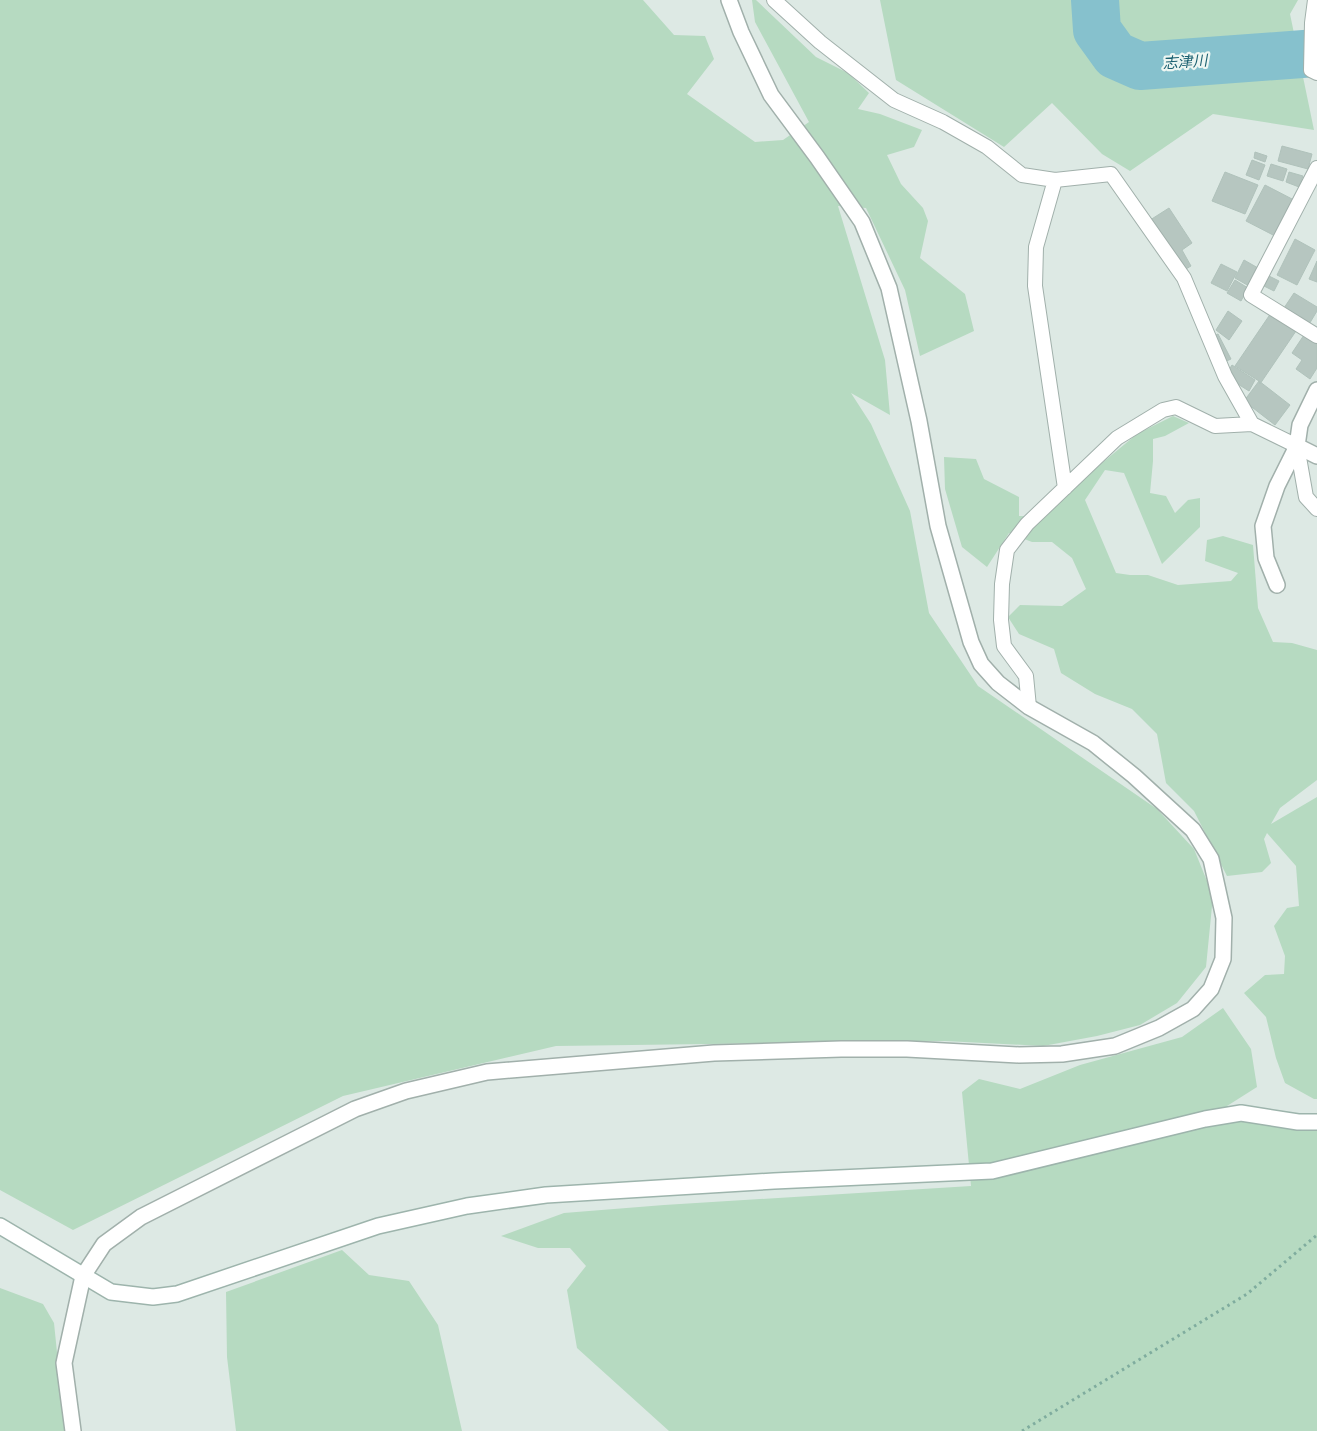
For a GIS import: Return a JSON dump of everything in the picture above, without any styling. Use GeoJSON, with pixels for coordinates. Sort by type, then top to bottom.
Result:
{"type":"FeatureCollection","features":[{"type":"Feature","properties":{"kind":"street"},"geometry":{"type":"LineString","coordinates":[[73,1431],[64,1363],[82,1276],[104,1244],[141,1217],[355,1109],[406,1090],[487,1072],[714,1053],[907,1049],[1019,1055],[1062,1054],[1115,1046],[1158,1028],[1193,1009],[1212,989],[1223,959],[1224,918],[1211,859],[1192,830],[1134,776],[1092,744],[1029,707],[998,683],[981,664],[971,642],[938,526],[919,421],[889,288],[862,222],[771,95],[741,32],[729,0]]}},
{"type":"Feature","properties":{"kind":"street"},"geometry":{"type":"LineString","coordinates":[[1277,585],[1266,558],[1263,526],[1277,486],[1297,446],[1300,425],[1317,390]]}},
{"type":"Feature","properties":{"kind":"street"},"geometry":{"type":"LineString","coordinates":[[1297,446],[1317,456]]}},
{"type":"Feature","properties":{"kind":"street"},"geometry":{"type":"LineString","coordinates":[[0,1226],[111,1292],[153,1297],[177,1294],[378,1226],[467,1206],[546,1195],[774,1180],[992,1171],[1205,1119],[1240,1113],[1298,1122],[1317,1122]]}},
{"type":"Feature","properties":{"kind":"lane"},"geometry":{"type":"LineString","coordinates":[[774,0],[820,42],[894,100],[944,122],[987,147],[1022,175],[1055,180],[1112,174],[1184,278],[1226,376],[1252,424]]}},
{"type":"Feature","properties":{"kind":"lane"},"geometry":{"type":"LineString","coordinates":[[1315,0],[1312,23],[1311,70],[1317,73]]}},
{"type":"Feature","properties":{"kind":"lane"},"geometry":{"type":"LineString","coordinates":[[1317,168],[1251,295],[1317,336]]}},
{"type":"Feature","properties":{"kind":"lane"},"geometry":{"type":"LineString","coordinates":[[1055,180],[1036,247],[1035,286],[1065,488]]}},
{"type":"Feature","properties":{"kind":"lane"},"geometry":{"type":"LineString","coordinates":[[1029,707],[1026,676],[1004,646],[1001,620],[1003,575],[1007,550],[1027,524],[1117,438],[1163,410],[1176,407],[1215,426],[1252,424],[1297,446],[1306,497],[1317,510]]}},
{"type":"Feature","properties":{"kind":"path"},"geometry":{"type":"LineString","coordinates":[[1022,1431],[1247,1294],[1317,1236]]}},
{"type":"Feature","properties":{"kind":"green space"},"geometry":{"type":"Polygon","coordinates":[[[0,0],[643,0],[674,35],[705,36],[714,59],[687,94],[755,142],[783,140],[809,122],[755,22],[752,0],[756,0],[816,57],[848,73],[869,93],[858,109],[880,114],[922,130],[914,147],[887,155],[901,184],[923,208],[928,221],[920,258],[965,294],[974,331],[920,356],[905,290],[866,208],[838,206],[885,360],[890,415],[851,393],[871,424],[910,511],[929,613],[978,686],[1157,809],[1194,849],[1213,896],[1206,967],[1177,1003],[1140,1025],[1097,1036],[1043,1046],[945,1041],[556,1046],[343,1096],[73,1230],[0,1190],[0,0]]]}},
{"type":"Feature","properties":{"kind":"green space"},"geometry":{"type":"Polygon","coordinates":[[[880,0],[1298,0],[1290,14],[1314,130],[1213,114],[1130,171],[1102,154],[1052,103],[1004,147],[896,80],[880,0]]]}},
{"type":"Feature","properties":{"kind":"green space"},"geometry":{"type":"Polygon","coordinates":[[[1173,416],[1189,423],[1165,436],[1153,439],[1150,493],[1166,496],[1175,513],[1188,500],[1200,498],[1200,527],[1162,564],[1124,473],[1105,470],[1085,500],[1116,573],[1148,575],[1178,585],[1231,581],[1238,573],[1205,561],[1207,540],[1223,536],[1253,545],[1258,608],[1273,642],[1292,643],[1317,650],[1317,780],[1280,808],[1271,824],[1317,797],[1317,1099],[1285,1083],[1276,1058],[1266,1017],[1244,993],[1265,975],[1284,974],[1285,956],[1274,926],[1287,908],[1299,906],[1296,866],[1267,833],[1264,839],[1271,863],[1262,872],[1227,876],[1194,811],[1166,783],[1157,734],[1132,709],[1095,694],[1061,673],[1054,649],[1019,634],[1008,617],[1020,605],[1062,606],[1086,589],[1072,558],[1052,542],[1032,542],[1009,533],[987,567],[962,547],[945,489],[944,457],[976,459],[984,479],[1019,497],[1019,516],[1043,517],[1096,468],[1137,434],[1173,416]]]}},
{"type":"Feature","properties":{"kind":"green space"},"geometry":{"type":"Polygon","coordinates":[[[1223,1008],[1251,1049],[1257,1087],[1227,1106],[1243,1122],[1317,1126],[1317,1431],[669,1431],[577,1348],[567,1290],[586,1266],[570,1248],[538,1248],[501,1236],[564,1213],[971,1186],[962,1092],[979,1079],[1020,1089],[1080,1065],[1182,1037],[1223,1008]]]}},
{"type":"Feature","properties":{"kind":"green space"},"geometry":{"type":"Polygon","coordinates":[[[342,1250],[369,1275],[409,1281],[438,1325],[462,1431],[236,1431],[227,1357],[226,1292],[342,1250]]]}},
{"type":"Feature","properties":{"kind":"green space"},"geometry":{"type":"Polygon","coordinates":[[[0,1288],[43,1304],[54,1323],[65,1431],[0,1431],[0,1288]]]}},
{"type":"Feature","properties":{"kind":"building"},"geometry":{"type":"Polygon","coordinates":[[[1282,146],[1312,154],[1308,169],[1278,161],[1282,146]]]}},
{"type":"Feature","properties":{"kind":"building"},"geometry":{"type":"Polygon","coordinates":[[[1255,152],[1267,156],[1265,162],[1254,158],[1255,152]]]}},
{"type":"Feature","properties":{"kind":"building"},"geometry":{"type":"Polygon","coordinates":[[[1252,160],[1265,165],[1259,180],[1246,175],[1252,160]]]}},
{"type":"Feature","properties":{"kind":"building"},"geometry":{"type":"Polygon","coordinates":[[[1271,164],[1287,169],[1283,181],[1267,176],[1271,164]]]}},
{"type":"Feature","properties":{"kind":"building"},"geometry":{"type":"Polygon","coordinates":[[[1225,172],[1258,185],[1245,214],[1212,201],[1225,172]]]}},
{"type":"Feature","properties":{"kind":"building"},"geometry":{"type":"Polygon","coordinates":[[[1289,172],[1303,176],[1299,187],[1286,182],[1289,172]]]}},
{"type":"Feature","properties":{"kind":"building"},"geometry":{"type":"Polygon","coordinates":[[[1265,185],[1294,200],[1275,236],[1246,221],[1265,185]]]}},
{"type":"Feature","properties":{"kind":"building"},"geometry":{"type":"Polygon","coordinates":[[[1169,208],[1192,243],[1182,250],[1191,266],[1179,273],[1147,222],[1169,208]]]}},
{"type":"Feature","properties":{"kind":"building"},"geometry":{"type":"Polygon","coordinates":[[[1295,239],[1315,250],[1297,285],[1277,275],[1295,239]]]}},
{"type":"Feature","properties":{"kind":"building"},"geometry":{"type":"Polygon","coordinates":[[[1244,260],[1258,268],[1249,286],[1235,278],[1244,260]]]}},
{"type":"Feature","properties":{"kind":"building"},"geometry":{"type":"Polygon","coordinates":[[[1317,261],[1317,282],[1309,279],[1317,261]]]}},
{"type":"Feature","properties":{"kind":"building"},"geometry":{"type":"Polygon","coordinates":[[[1221,264],[1237,272],[1227,291],[1211,283],[1221,264]]]}},
{"type":"Feature","properties":{"kind":"building"},"geometry":{"type":"Polygon","coordinates":[[[1269,276],[1279,281],[1274,291],[1264,286],[1269,276]]]}},
{"type":"Feature","properties":{"kind":"building"},"geometry":{"type":"Polygon","coordinates":[[[1235,280],[1248,288],[1241,301],[1227,293],[1235,280]]]}},
{"type":"Feature","properties":{"kind":"building"},"geometry":{"type":"Polygon","coordinates":[[[1294,293],[1317,307],[1317,311],[1308,326],[1282,311],[1294,293]]]}},
{"type":"Feature","properties":{"kind":"building"},"geometry":{"type":"Polygon","coordinates":[[[1228,311],[1242,321],[1229,340],[1216,330],[1228,311]]]}},
{"type":"Feature","properties":{"kind":"building"},"geometry":{"type":"Polygon","coordinates":[[[1271,313],[1296,331],[1260,384],[1259,381],[1235,366],[1271,313]]]}},
{"type":"Feature","properties":{"kind":"building"},"geometry":{"type":"Polygon","coordinates":[[[1218,334],[1231,359],[1220,364],[1207,339],[1218,334]]]}},
{"type":"Feature","properties":{"kind":"building"},"geometry":{"type":"Polygon","coordinates":[[[1304,335],[1317,343],[1317,368],[1310,379],[1296,369],[1302,360],[1292,353],[1304,335]]]}},
{"type":"Feature","properties":{"kind":"building"},"geometry":{"type":"Polygon","coordinates":[[[1232,365],[1255,380],[1249,391],[1225,376],[1232,365]]]}},
{"type":"Feature","properties":{"kind":"building"},"geometry":{"type":"Polygon","coordinates":[[[1259,381],[1290,405],[1275,425],[1244,401],[1259,381]]]}},
{"type":"Feature","properties":{"kind":"waterway","name":"志津川"},"geometry":{"type":"LineString","coordinates":[[1095,0],[1097,30],[1115,55],[1140,66],[1317,53]]}}]}
